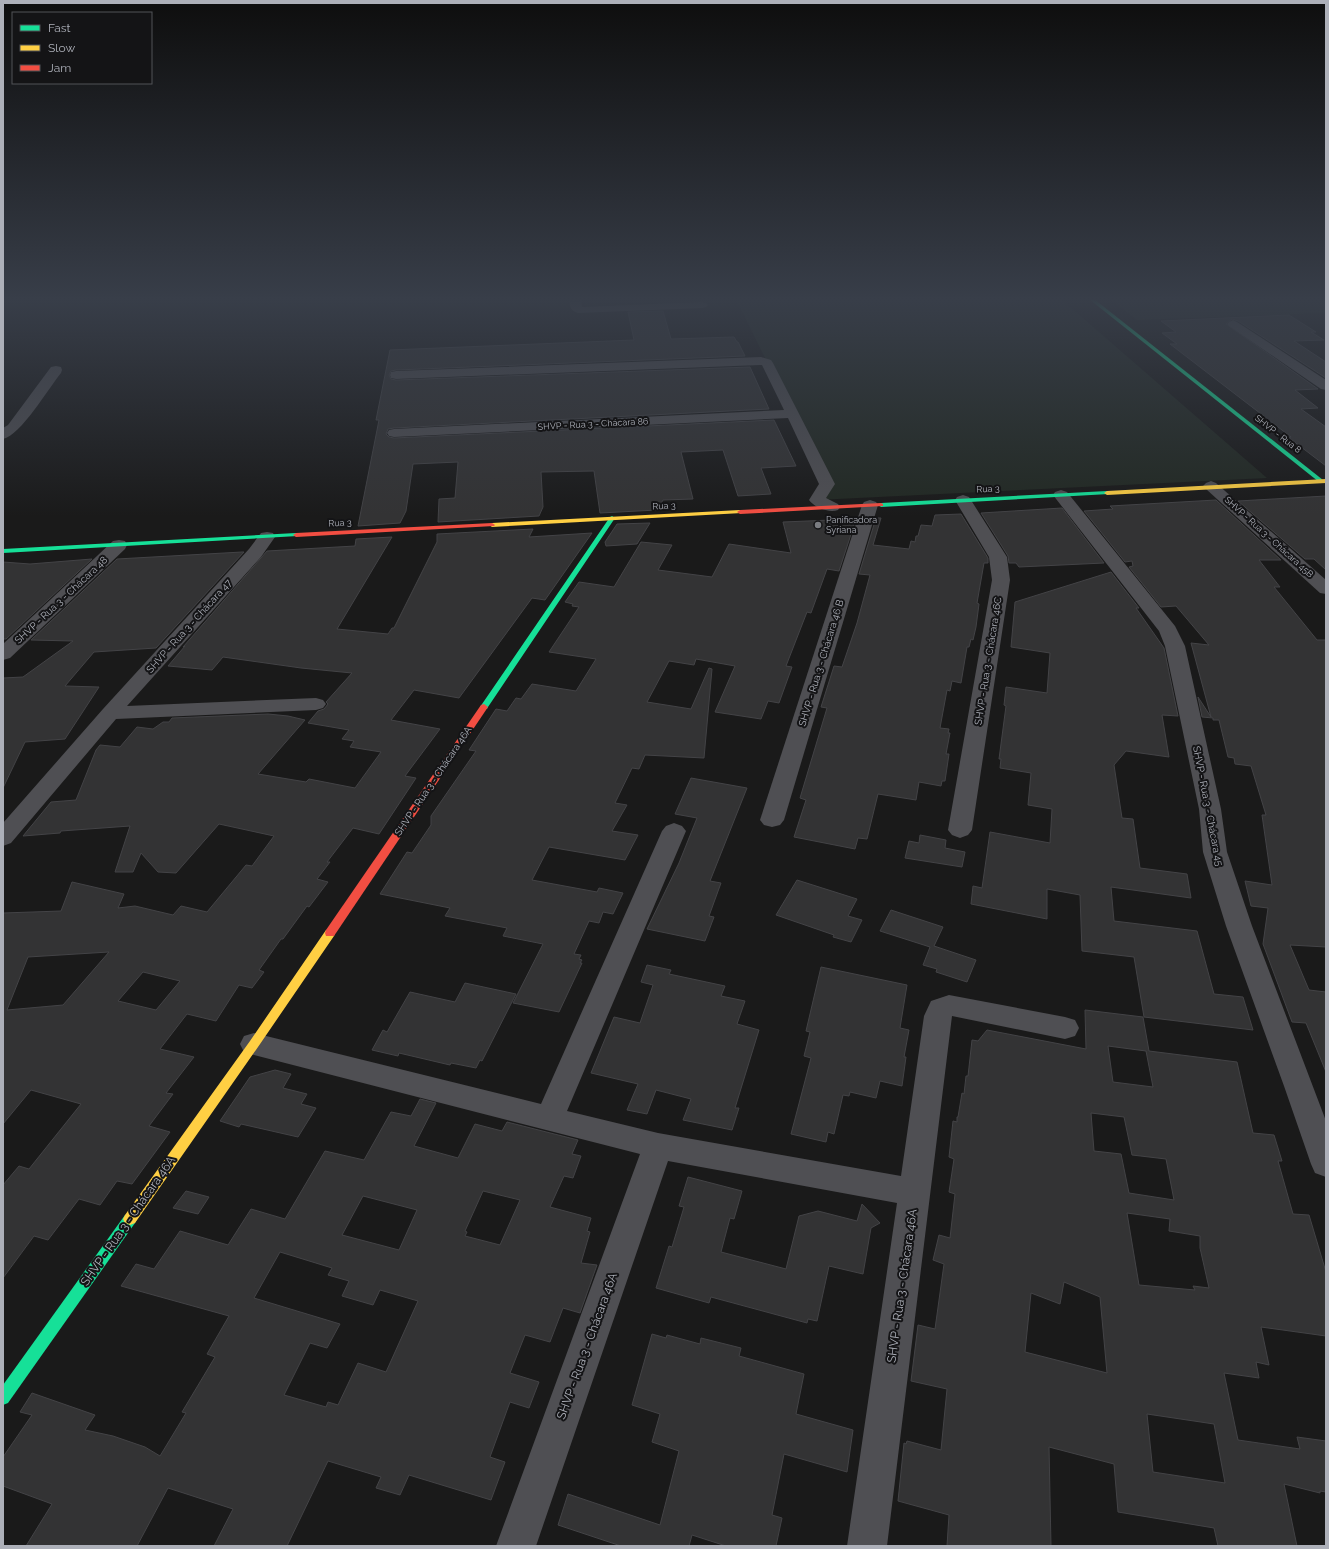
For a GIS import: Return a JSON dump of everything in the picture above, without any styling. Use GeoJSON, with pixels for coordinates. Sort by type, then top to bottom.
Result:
{"type":"FeatureCollection","features":[{"type":"Feature","properties":{"kind":"street"},"geometry":{"type":"LineString","coordinates":[[3,435],[13,428],[55,371]]}},
{"type":"Feature","properties":{"kind":"street"},"geometry":{"type":"LineString","coordinates":[[396,375],[493,371]]}},
{"type":"Feature","properties":{"kind":"street"},"geometry":{"type":"LineString","coordinates":[[771,371],[827,484],[817,500],[832,507]]}},
{"type":"Feature","properties":{"kind":"street","name":"SHVP - Rua 8"},"geometry":{"type":"LineString","coordinates":[[1183,371],[1324,481]]}},
{"type":"Feature","properties":{"kind":"street"},"geometry":{"type":"LineString","coordinates":[[1304,371],[1326,386]]}},
{"type":"Feature","properties":{"kind":"street","name":"SHVP - Rua 3 - Chácara 86"},"geometry":{"type":"LineString","coordinates":[[394,433],[793,414]]}},
{"type":"Feature","properties":{"kind":"street","name":"Rua 3"},"geometry":{"type":"LineString","coordinates":[[3,551],[1324,481]]}},
{"type":"Feature","properties":{"kind":"street","name":"SHVP - Rua 3 - Chácara 45B"},"geometry":{"type":"LineString","coordinates":[[1211,486],[1326,589]]}},
{"type":"Feature","properties":{"kind":"street","name":"SHVP - Rua 3 - Chácara 45"},"geometry":{"type":"LineString","coordinates":[[1061,495],[1168,630],[1175,646],[1210,809],[1215,852],[1239,926],[1299,1086],[1326,1164]]}},
{"type":"Feature","properties":{"kind":"street","name":"SHVP - Rua 3 - Chácara 46C"},"geometry":{"type":"LineString","coordinates":[[960,830],[1001,580],[998,557],[964,500]]}},
{"type":"Feature","properties":{"kind":"street","name":"SHVP - Rua 3 - Chácara 46 B"},"geometry":{"type":"LineString","coordinates":[[772,820],[870,505]]}},
{"type":"Feature","properties":{"kind":"street","name":"SHVP - Rua 3 - Chácara 46A"},"geometry":{"type":"LineString","coordinates":[[3,1398],[254,1044],[612,518]]}},
{"type":"Feature","properties":{"kind":"street","name":"SHVP - Rua 3 - Chácara 47"},"geometry":{"type":"LineString","coordinates":[[3,838],[110,713],[250,558],[267,537]]}},
{"type":"Feature","properties":{"kind":"street","name":"SHVP - Rua 3 - Chácara 48"},"geometry":{"type":"LineString","coordinates":[[3,654],[119,545]]}},
{"type":"Feature","properties":{"kind":"street"},"geometry":{"type":"LineString","coordinates":[[110,713],[316,704]]}},
{"type":"Feature","properties":{"kind":"street"},"geometry":{"type":"LineString","coordinates":[[549,1119],[674,831]]}},
{"type":"Feature","properties":{"kind":"street","name":"SHVP - Rua 3 - Chácara 46A"},"geometry":{"type":"LineString","coordinates":[[867,1546],[937,1024],[941,1008],[949,1005],[1065,1028]]}},
{"type":"Feature","properties":{"kind":"street"},"geometry":{"type":"LineString","coordinates":[[254,1044],[658,1146],[915,1192]]}},
{"type":"Feature","properties":{"kind":"street","name":"SHVP - Rua 3 - Chácara 46A"},"geometry":{"type":"LineString","coordinates":[[516,1546],[658,1146]]}},
{"type":"Feature","properties":{"kind":"shaded area"},"geometry":{"type":"Polygon","coordinates":[[[772,371],[1144,371],[1267,478],[817,500],[827,484],[772,371]]]}},
{"type":"Feature","properties":{"kind":"building"},"geometry":{"type":"Polygon","coordinates":[[[386,371],[391,371],[389,375],[391,379],[396,380],[633,371],[752,371],[769,409],[394,428],[388,429],[386,434],[389,437],[394,438],[774,420],[796,466],[761,468],[771,494],[738,496],[723,450],[681,452],[693,499],[663,500],[657,510],[600,513],[594,471],[541,472],[543,507],[539,516],[438,522],[439,499],[455,498],[458,462],[413,464],[406,511],[400,523],[358,526],[379,420],[376,420],[386,371]]]}},
{"type":"Feature","properties":{"kind":"building"},"geometry":{"type":"Polygon","coordinates":[[[1206,371],[1293,371],[1318,389],[1295,390],[1318,408],[1301,409],[1326,427],[1326,466],[1288,437],[1291,437],[1206,371]]]}},
{"type":"Feature","properties":{"kind":"building"},"geometry":{"type":"Polygon","coordinates":[[[1316,371],[1326,371],[1326,378],[1316,371]]]}},
{"type":"Feature","properties":{"kind":"building"},"geometry":{"type":"Polygon","coordinates":[[[1326,496],[1326,570],[1314,559],[1305,559],[1238,501],[1326,496]]]}},
{"type":"Feature","properties":{"kind":"building"},"geometry":{"type":"Polygon","coordinates":[[[1216,500],[1281,560],[1259,560],[1280,587],[1274,587],[1317,640],[1326,640],[1326,947],[1290,945],[1309,990],[1326,992],[1326,1072],[1306,1023],[1292,1022],[1263,944],[1268,908],[1251,906],[1245,881],[1272,885],[1262,815],[1266,815],[1251,766],[1235,764],[1234,758],[1228,757],[1219,720],[1202,717],[1198,697],[1211,717],[1191,643],[1209,645],[1176,606],[1161,607],[1129,567],[1133,566],[1132,561],[1125,562],[1084,511],[1113,509],[1110,506],[1216,500]]]}},
{"type":"Feature","properties":{"kind":"building"},"geometry":{"type":"Polygon","coordinates":[[[1062,508],[1104,563],[1019,567],[1016,563],[1009,563],[1008,556],[981,513],[1062,508]]]}},
{"type":"Feature","properties":{"kind":"building"},"geometry":{"type":"Polygon","coordinates":[[[961,514],[988,558],[988,563],[984,563],[977,603],[979,604],[976,627],[973,640],[971,639],[969,647],[967,647],[961,683],[952,681],[950,691],[947,690],[940,728],[949,729],[948,733],[950,733],[946,754],[949,754],[945,781],[942,781],[941,786],[919,782],[916,800],[878,794],[867,839],[858,838],[855,849],[794,837],[806,800],[800,798],[827,708],[821,707],[834,666],[842,667],[857,623],[870,575],[859,574],[876,518],[881,518],[873,545],[909,549],[911,541],[915,542],[916,536],[918,536],[921,525],[932,526],[935,515],[961,514]]]}},
{"type":"Feature","properties":{"kind":"building"},"geometry":{"type":"Polygon","coordinates":[[[856,519],[839,571],[827,569],[811,613],[807,612],[786,666],[792,667],[779,703],[768,701],[761,719],[715,712],[735,666],[696,659],[694,665],[669,661],[647,702],[691,709],[709,668],[712,669],[704,758],[645,755],[639,769],[632,768],[615,803],[627,805],[612,831],[638,835],[625,860],[549,847],[532,880],[597,892],[599,888],[623,893],[613,914],[603,912],[599,923],[589,921],[574,954],[581,955],[579,959],[582,960],[580,963],[582,963],[559,1012],[513,1003],[543,944],[503,936],[507,928],[445,916],[450,908],[380,894],[407,852],[412,853],[431,825],[431,816],[476,751],[469,750],[496,709],[507,711],[516,698],[521,699],[532,684],[576,691],[596,659],[549,652],[579,607],[572,606],[573,604],[565,602],[579,582],[614,587],[641,542],[672,545],[658,570],[712,577],[729,544],[791,553],[783,522],[856,519]]]}},
{"type":"Feature","properties":{"kind":"building"},"geometry":{"type":"Polygon","coordinates":[[[650,523],[637,544],[606,546],[605,542],[617,524],[650,523]]]}},
{"type":"Feature","properties":{"kind":"building"},"geometry":{"type":"Polygon","coordinates":[[[533,529],[529,537],[592,533],[545,600],[532,598],[459,698],[414,690],[391,720],[440,729],[405,776],[416,778],[379,834],[353,828],[327,862],[330,862],[317,879],[328,882],[309,907],[307,906],[283,939],[281,939],[259,970],[264,972],[252,988],[239,985],[216,1021],[187,1014],[160,1049],[194,1057],[166,1093],[173,1094],[149,1126],[170,1132],[132,1184],[117,1181],[100,1205],[79,1199],[48,1240],[34,1236],[3,1278],[3,1185],[19,1166],[29,1169],[81,1104],[31,1090],[3,1124],[3,913],[61,911],[72,882],[124,894],[118,908],[135,906],[173,915],[181,906],[207,912],[246,865],[252,866],[274,836],[219,824],[176,873],[158,872],[141,853],[133,872],[115,872],[130,826],[61,831],[60,833],[23,836],[51,802],[76,800],[96,750],[100,745],[120,747],[137,727],[153,729],[163,722],[169,722],[172,718],[268,714],[288,716],[305,720],[258,774],[306,782],[309,779],[355,788],[381,752],[350,747],[354,741],[342,739],[349,730],[308,723],[318,711],[324,709],[328,704],[326,702],[352,673],[301,668],[223,657],[212,670],[168,666],[267,551],[355,546],[356,539],[392,537],[337,629],[388,634],[392,628],[394,628],[437,542],[437,534],[533,529]],[[109,952],[28,957],[7,1010],[63,1005],[109,952]],[[143,972],[118,1001],[156,1010],[180,981],[143,972]]]}},
{"type":"Feature","properties":{"kind":"building"},"geometry":{"type":"Polygon","coordinates":[[[244,552],[156,648],[94,652],[65,686],[99,687],[65,739],[25,742],[3,788],[3,678],[23,677],[73,641],[31,640],[117,559],[244,552]]]}},
{"type":"Feature","properties":{"kind":"building"},"geometry":{"type":"Polygon","coordinates":[[[92,559],[6,639],[3,639],[3,562],[30,564],[92,559]]]}},
{"type":"Feature","properties":{"kind":"building"},"geometry":{"type":"Polygon","coordinates":[[[1111,572],[1139,608],[1136,608],[1164,648],[1178,716],[1162,715],[1169,757],[1126,751],[1114,765],[1122,818],[1133,819],[1140,868],[1187,874],[1191,898],[1111,887],[1114,921],[1197,931],[1214,994],[1243,997],[1253,1030],[1144,1017],[1134,957],[1082,951],[1080,895],[1047,889],[1047,919],[971,904],[973,886],[982,888],[990,832],[1050,843],[1052,809],[1028,805],[1031,773],[1000,768],[1001,759],[999,759],[1006,706],[1004,705],[1006,687],[1047,693],[1050,653],[1011,647],[1015,602],[1111,572]]]}},
{"type":"Feature","properties":{"kind":"building"},"geometry":{"type":"Polygon","coordinates":[[[691,778],[747,788],[710,881],[721,883],[709,916],[714,917],[705,941],[647,929],[679,863],[697,818],[675,814],[691,778]]]}},
{"type":"Feature","properties":{"kind":"building"},"geometry":{"type":"Polygon","coordinates":[[[920,835],[946,840],[945,848],[965,852],[962,867],[905,858],[909,841],[919,843],[920,835]]]}},
{"type":"Feature","properties":{"kind":"building"},"geometry":{"type":"Polygon","coordinates":[[[797,880],[857,899],[848,916],[862,920],[851,942],[833,937],[834,935],[776,915],[797,880]]]}},
{"type":"Feature","properties":{"kind":"building"},"geometry":{"type":"Polygon","coordinates":[[[891,910],[943,927],[934,946],[976,960],[967,982],[936,972],[937,969],[923,965],[930,947],[880,931],[891,910]]]}},
{"type":"Feature","properties":{"kind":"building"},"geometry":{"type":"Polygon","coordinates":[[[647,965],[671,970],[669,974],[725,986],[721,996],[745,1001],[737,1024],[759,1030],[735,1108],[739,1108],[732,1130],[683,1120],[691,1099],[656,1090],[647,1114],[627,1110],[638,1084],[591,1073],[614,1017],[640,1023],[653,985],[641,982],[647,965]]]}},
{"type":"Feature","properties":{"kind":"building"},"geometry":{"type":"Polygon","coordinates":[[[821,967],[907,985],[900,1028],[909,1030],[904,1057],[906,1057],[902,1086],[880,1081],[876,1098],[850,1092],[849,1096],[843,1095],[834,1134],[828,1132],[826,1142],[791,1134],[811,1058],[804,1056],[810,1032],[806,1031],[821,967]]]}},
{"type":"Feature","properties":{"kind":"building"},"geometry":{"type":"Polygon","coordinates":[[[465,983],[516,994],[482,1061],[480,1060],[476,1068],[451,1063],[450,1065],[399,1053],[398,1056],[372,1050],[383,1030],[387,1032],[410,992],[455,1002],[465,983]]]}},
{"type":"Feature","properties":{"kind":"building"},"geometry":{"type":"Polygon","coordinates":[[[1085,1010],[1143,1017],[1149,1051],[1237,1062],[1253,1133],[1274,1135],[1282,1161],[1278,1161],[1293,1214],[1309,1215],[1326,1272],[1326,1336],[1261,1327],[1269,1365],[1256,1362],[1259,1378],[1224,1373],[1238,1440],[1300,1449],[1297,1437],[1326,1441],[1326,1492],[1320,1491],[1320,1493],[1284,1484],[1297,1546],[1218,1546],[1214,1528],[1118,1512],[1114,1464],[1049,1447],[1051,1546],[947,1546],[949,1515],[898,1501],[904,1443],[906,1444],[907,1441],[941,1450],[947,1389],[911,1381],[918,1325],[935,1329],[944,1264],[933,1260],[939,1235],[950,1238],[955,1194],[949,1192],[954,1159],[949,1157],[953,1121],[957,1122],[962,1093],[964,1094],[966,1076],[968,1076],[972,1040],[978,1041],[987,1030],[1086,1049],[1085,1010]],[[1108,1046],[1113,1082],[1153,1087],[1146,1051],[1108,1046]],[[1091,1113],[1094,1151],[1121,1154],[1129,1193],[1174,1200],[1166,1159],[1132,1155],[1124,1117],[1091,1113]],[[1127,1213],[1139,1285],[1195,1290],[1193,1286],[1209,1288],[1200,1248],[1200,1236],[1169,1231],[1170,1219],[1127,1213]],[[1064,1282],[1060,1304],[1031,1293],[1025,1352],[1107,1373],[1100,1297],[1064,1282]],[[1147,1414],[1153,1472],[1225,1483],[1214,1424],[1147,1414]]]}},
{"type":"Feature","properties":{"kind":"building"},"geometry":{"type":"Polygon","coordinates":[[[275,1070],[291,1074],[283,1088],[307,1094],[301,1104],[316,1108],[298,1137],[241,1124],[239,1127],[220,1121],[250,1077],[275,1070]]]}},
{"type":"Feature","properties":{"kind":"building"},"geometry":{"type":"Polygon","coordinates":[[[420,1099],[436,1103],[414,1146],[458,1158],[475,1124],[502,1131],[507,1122],[578,1140],[572,1154],[581,1156],[573,1178],[564,1176],[550,1207],[591,1218],[587,1231],[590,1232],[581,1263],[597,1265],[580,1313],[563,1308],[550,1342],[525,1335],[510,1373],[539,1382],[529,1408],[510,1402],[490,1457],[505,1462],[491,1500],[409,1475],[400,1495],[376,1488],[381,1477],[328,1461],[287,1546],[214,1546],[233,1509],[168,1488],[137,1546],[26,1546],[52,1504],[3,1486],[3,1457],[32,1415],[20,1412],[32,1393],[95,1415],[85,1430],[113,1436],[145,1447],[160,1456],[186,1413],[182,1412],[215,1357],[207,1354],[229,1316],[121,1286],[136,1264],[154,1269],[180,1231],[228,1245],[251,1209],[285,1219],[325,1151],[364,1160],[391,1112],[411,1116],[420,1099]],[[483,1191],[465,1231],[467,1232],[465,1236],[500,1245],[520,1200],[483,1191]],[[363,1196],[342,1235],[399,1250],[417,1210],[363,1196]],[[280,1252],[254,1298],[340,1324],[327,1348],[310,1343],[284,1395],[326,1407],[328,1402],[338,1405],[358,1363],[386,1372],[418,1301],[380,1290],[373,1305],[342,1296],[349,1281],[328,1275],[332,1268],[280,1252]]]}},
{"type":"Feature","properties":{"kind":"building"},"geometry":{"type":"Polygon","coordinates":[[[688,1177],[742,1191],[734,1219],[730,1218],[721,1252],[786,1269],[799,1216],[818,1211],[857,1221],[862,1204],[880,1223],[871,1228],[863,1274],[829,1266],[817,1321],[808,1319],[807,1323],[711,1297],[709,1303],[656,1288],[669,1246],[672,1247],[684,1207],[679,1206],[688,1177]]]}},
{"type":"Feature","properties":{"kind":"building"},"geometry":{"type":"Polygon","coordinates":[[[186,1191],[209,1197],[198,1214],[173,1208],[186,1191]]]}},
{"type":"Feature","properties":{"kind":"building"},"geometry":{"type":"Polygon","coordinates":[[[652,1334],[666,1338],[667,1335],[700,1344],[701,1338],[741,1348],[739,1356],[804,1374],[796,1414],[853,1430],[847,1472],[784,1454],[772,1515],[782,1518],[776,1546],[726,1546],[692,1535],[689,1546],[621,1546],[558,1525],[568,1494],[660,1525],[679,1451],[652,1442],[660,1414],[632,1405],[652,1334]]]}},
{"type":"Feature","properties":{"kind":"traffic: fast"},"geometry":{"type":"LineString","coordinates":[[1182,371],[1321,481]]}},
{"type":"Feature","properties":{"kind":"traffic: fast"},"geometry":{"type":"LineString","coordinates":[[881,505],[1107,493]]}},
{"type":"Feature","properties":{"kind":"traffic: fast"},"geometry":{"type":"LineString","coordinates":[[484,707],[612,518]]}},
{"type":"Feature","properties":{"kind":"traffic: fast"},"geometry":{"type":"LineString","coordinates":[[3,551],[296,535]]}},
{"type":"Feature","properties":{"kind":"traffic: fast"},"geometry":{"type":"LineString","coordinates":[[3,1398],[130,1219]]}},
{"type":"Feature","properties":{"kind":"traffic: slow"},"geometry":{"type":"LineString","coordinates":[[1107,493],[1326,481]]}},
{"type":"Feature","properties":{"kind":"traffic: slow"},"geometry":{"type":"LineString","coordinates":[[492,525],[740,512]]}},
{"type":"Feature","properties":{"kind":"traffic: slow"},"geometry":{"type":"LineString","coordinates":[[130,1219],[254,1044],[330,933]]}},
{"type":"Feature","properties":{"kind":"traffic: jam"},"geometry":{"type":"LineString","coordinates":[[740,512],[881,505]]}},
{"type":"Feature","properties":{"kind":"traffic: jam"},"geometry":{"type":"LineString","coordinates":[[296,535],[492,525]]}},
{"type":"Feature","properties":{"kind":"traffic: jam"},"geometry":{"type":"LineString","coordinates":[[330,933],[484,707]]}},
{"type":"Feature","properties":{"kind":"place","name":"Panificadora Syriana"},"geometry":{"type":"Point","coordinates":[818,525]}}]}
